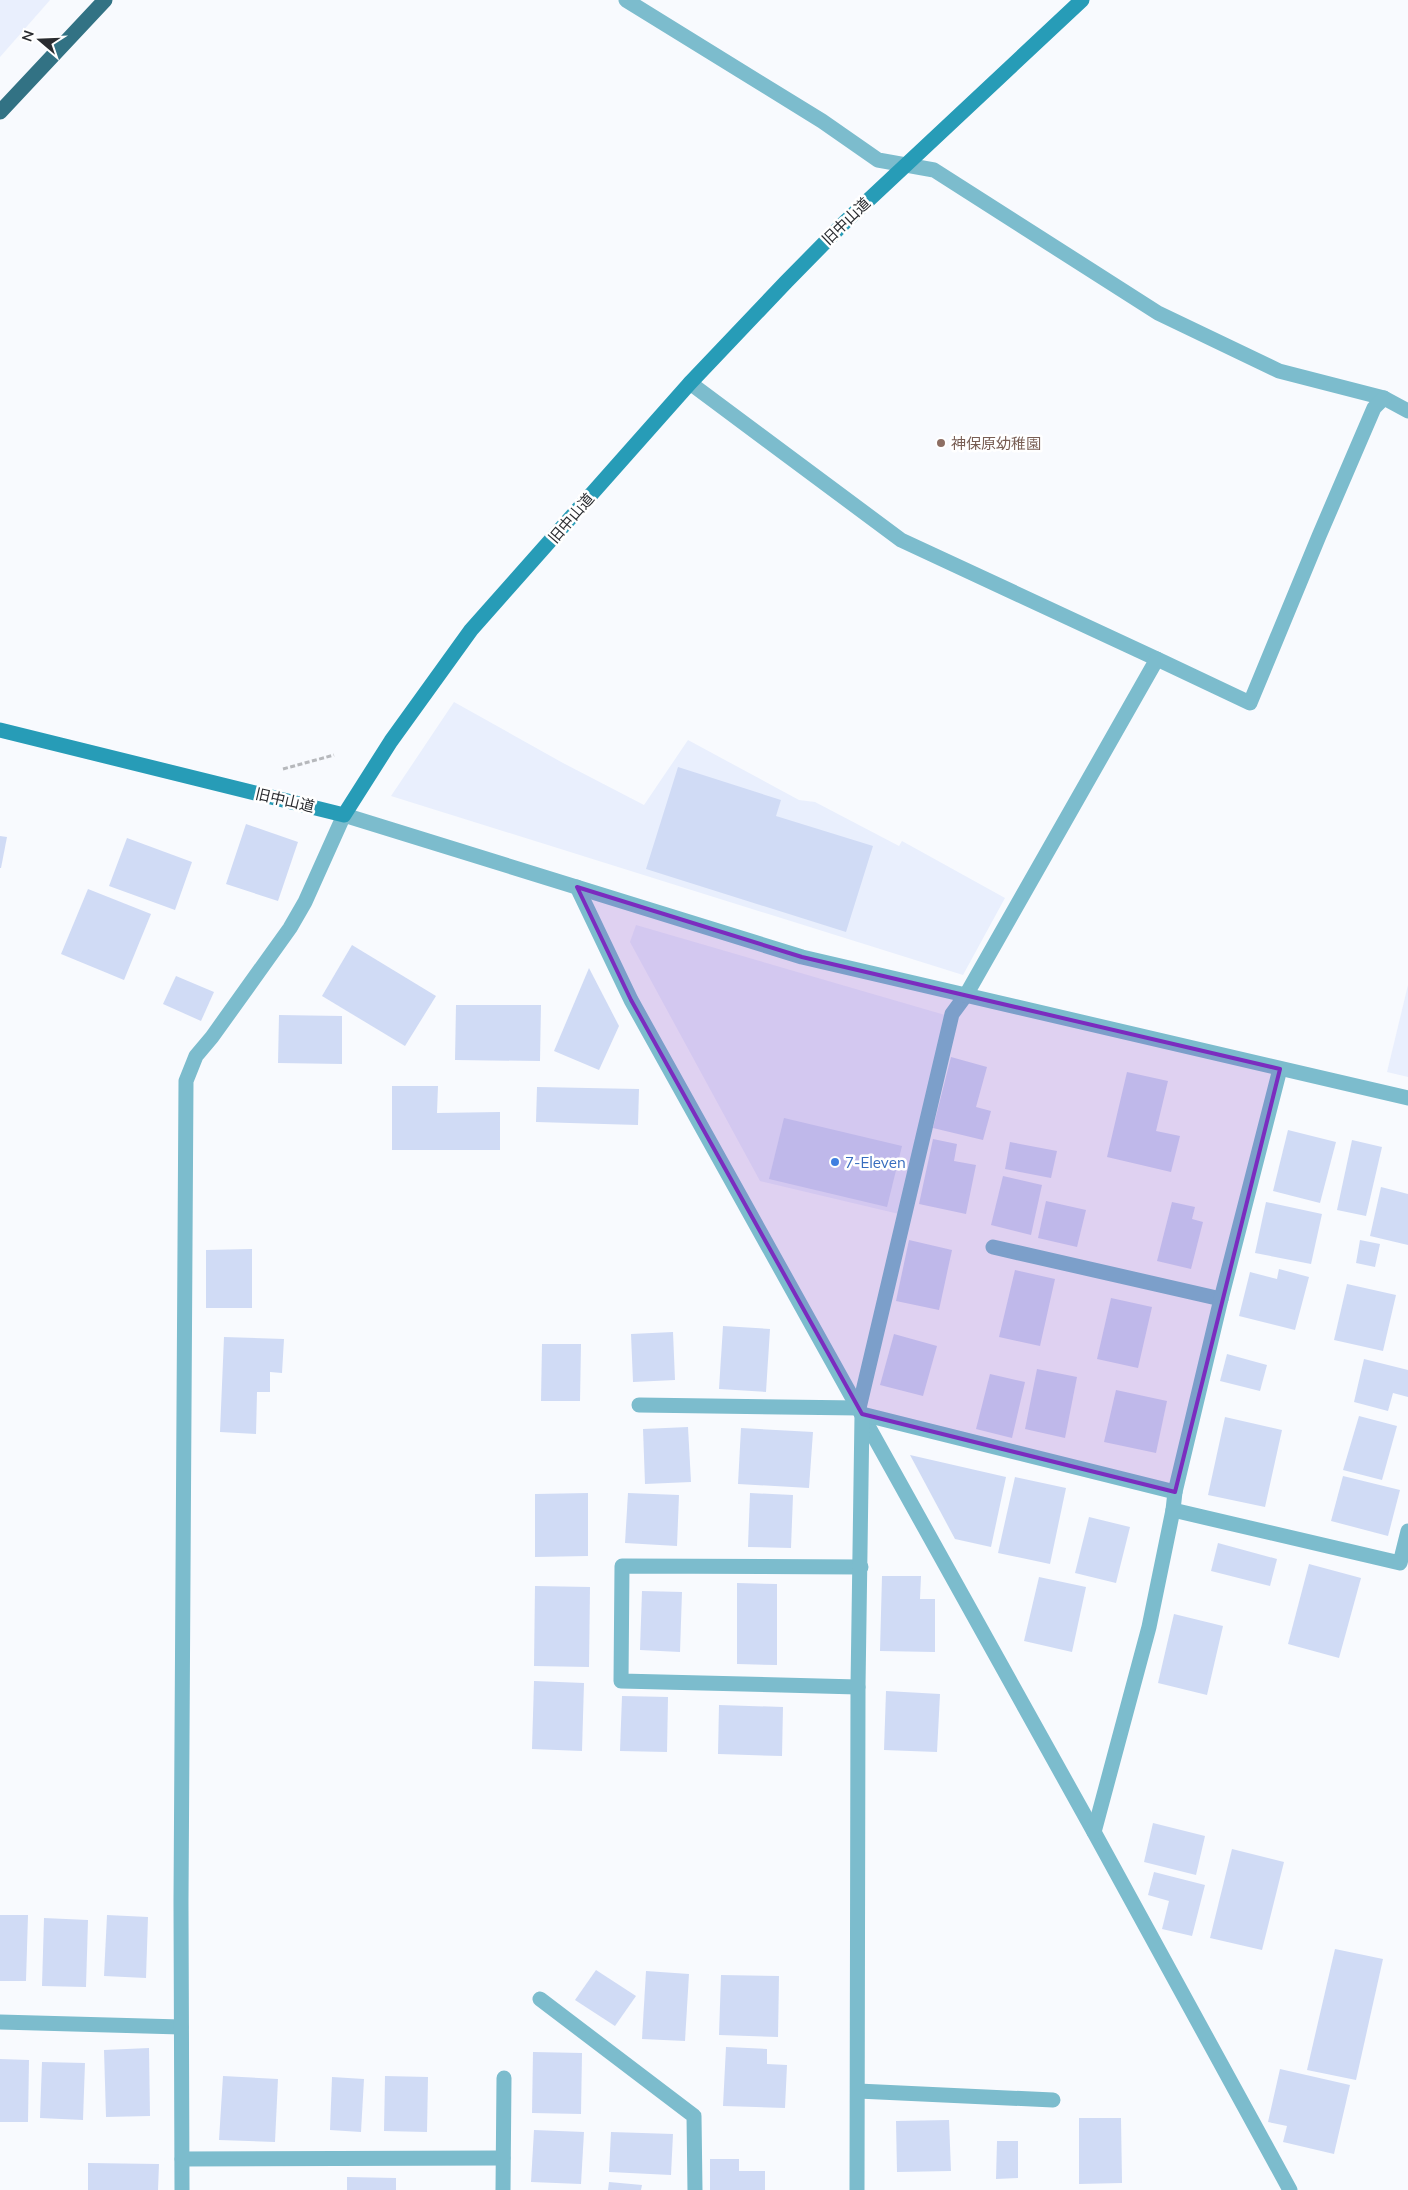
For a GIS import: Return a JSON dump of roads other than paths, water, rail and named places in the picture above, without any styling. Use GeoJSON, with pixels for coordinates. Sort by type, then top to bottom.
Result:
{"type":"FeatureCollection","features":[{"type":"Feature","properties":{"kind":"highway"},"geometry":{"type":"LineString","coordinates":[[0,112],[105,0]]}},
{"type":"Feature","properties":{"kind":"main road","name":"旧中山道"},"geometry":{"type":"LineString","coordinates":[[0,730],[344,814],[391,741],[471,630],[690,383],[786,282],[904,165],[1082,0]]}},
{"type":"Feature","properties":{"kind":"street"},"geometry":{"type":"LineString","coordinates":[[626,0],[822,121],[878,160],[934,170],[1158,313],[1218,344],[1278,371],[1384,398],[1408,411]]}},
{"type":"Feature","properties":{"kind":"street"},"geometry":{"type":"LineString","coordinates":[[690,383],[901,540],[1250,703],[1374,408],[1384,398]]}},
{"type":"Feature","properties":{"kind":"street"},"geometry":{"type":"LineString","coordinates":[[857,2190],[858,1687],[861,1567],[861,1411],[952,1014],[966,995],[1157,659]]}},
{"type":"Feature","properties":{"kind":"street"},"geometry":{"type":"LineString","coordinates":[[182,2190],[181,2027],[186,1081],[196,1056],[218,1029],[290,928],[306,902],[344,814],[802,956],[1408,1098]]}},
{"type":"Feature","properties":{"kind":"street"},"geometry":{"type":"LineString","coordinates":[[577,886],[630,1000],[861,1411],[1290,2190]]}},
{"type":"Feature","properties":{"kind":"street"},"geometry":{"type":"LineString","coordinates":[[1094,1832],[1149,1627],[1175,1492],[1221,1299],[1280,1069]]}},
{"type":"Feature","properties":{"kind":"street"},"geometry":{"type":"LineString","coordinates":[[993,1247],[1221,1299]]}},
{"type":"Feature","properties":{"kind":"street"},"geometry":{"type":"LineString","coordinates":[[639,1405],[861,1411],[1175,1492]]}},
{"type":"Feature","properties":{"kind":"street"},"geometry":{"type":"LineString","coordinates":[[1173,1510],[1400,1563],[1408,1531]]}},
{"type":"Feature","properties":{"kind":"street"},"geometry":{"type":"LineString","coordinates":[[858,1687],[621,1681],[622,1566],[861,1567]]}},
{"type":"Feature","properties":{"kind":"street"},"geometry":{"type":"LineString","coordinates":[[540,1999],[694,2116],[695,2190]]}},
{"type":"Feature","properties":{"kind":"street"},"geometry":{"type":"LineString","coordinates":[[0,2022],[181,2027]]}},
{"type":"Feature","properties":{"kind":"street"},"geometry":{"type":"LineString","coordinates":[[503,2190],[504,2078]]}},
{"type":"Feature","properties":{"kind":"street"},"geometry":{"type":"LineString","coordinates":[[858,2091],[1053,2100]]}},
{"type":"Feature","properties":{"kind":"street"},"geometry":{"type":"LineString","coordinates":[[182,2159],[503,2158]]}},
{"type":"Feature","properties":{"kind":"place","name":"神保原幼稚園"},"geometry":{"type":"Point","coordinates":[941,443]}},
{"type":"Feature","properties":{"kind":"place","name":"7-Eleven"},"geometry":{"type":"Point","coordinates":[835,1162]}}]}
